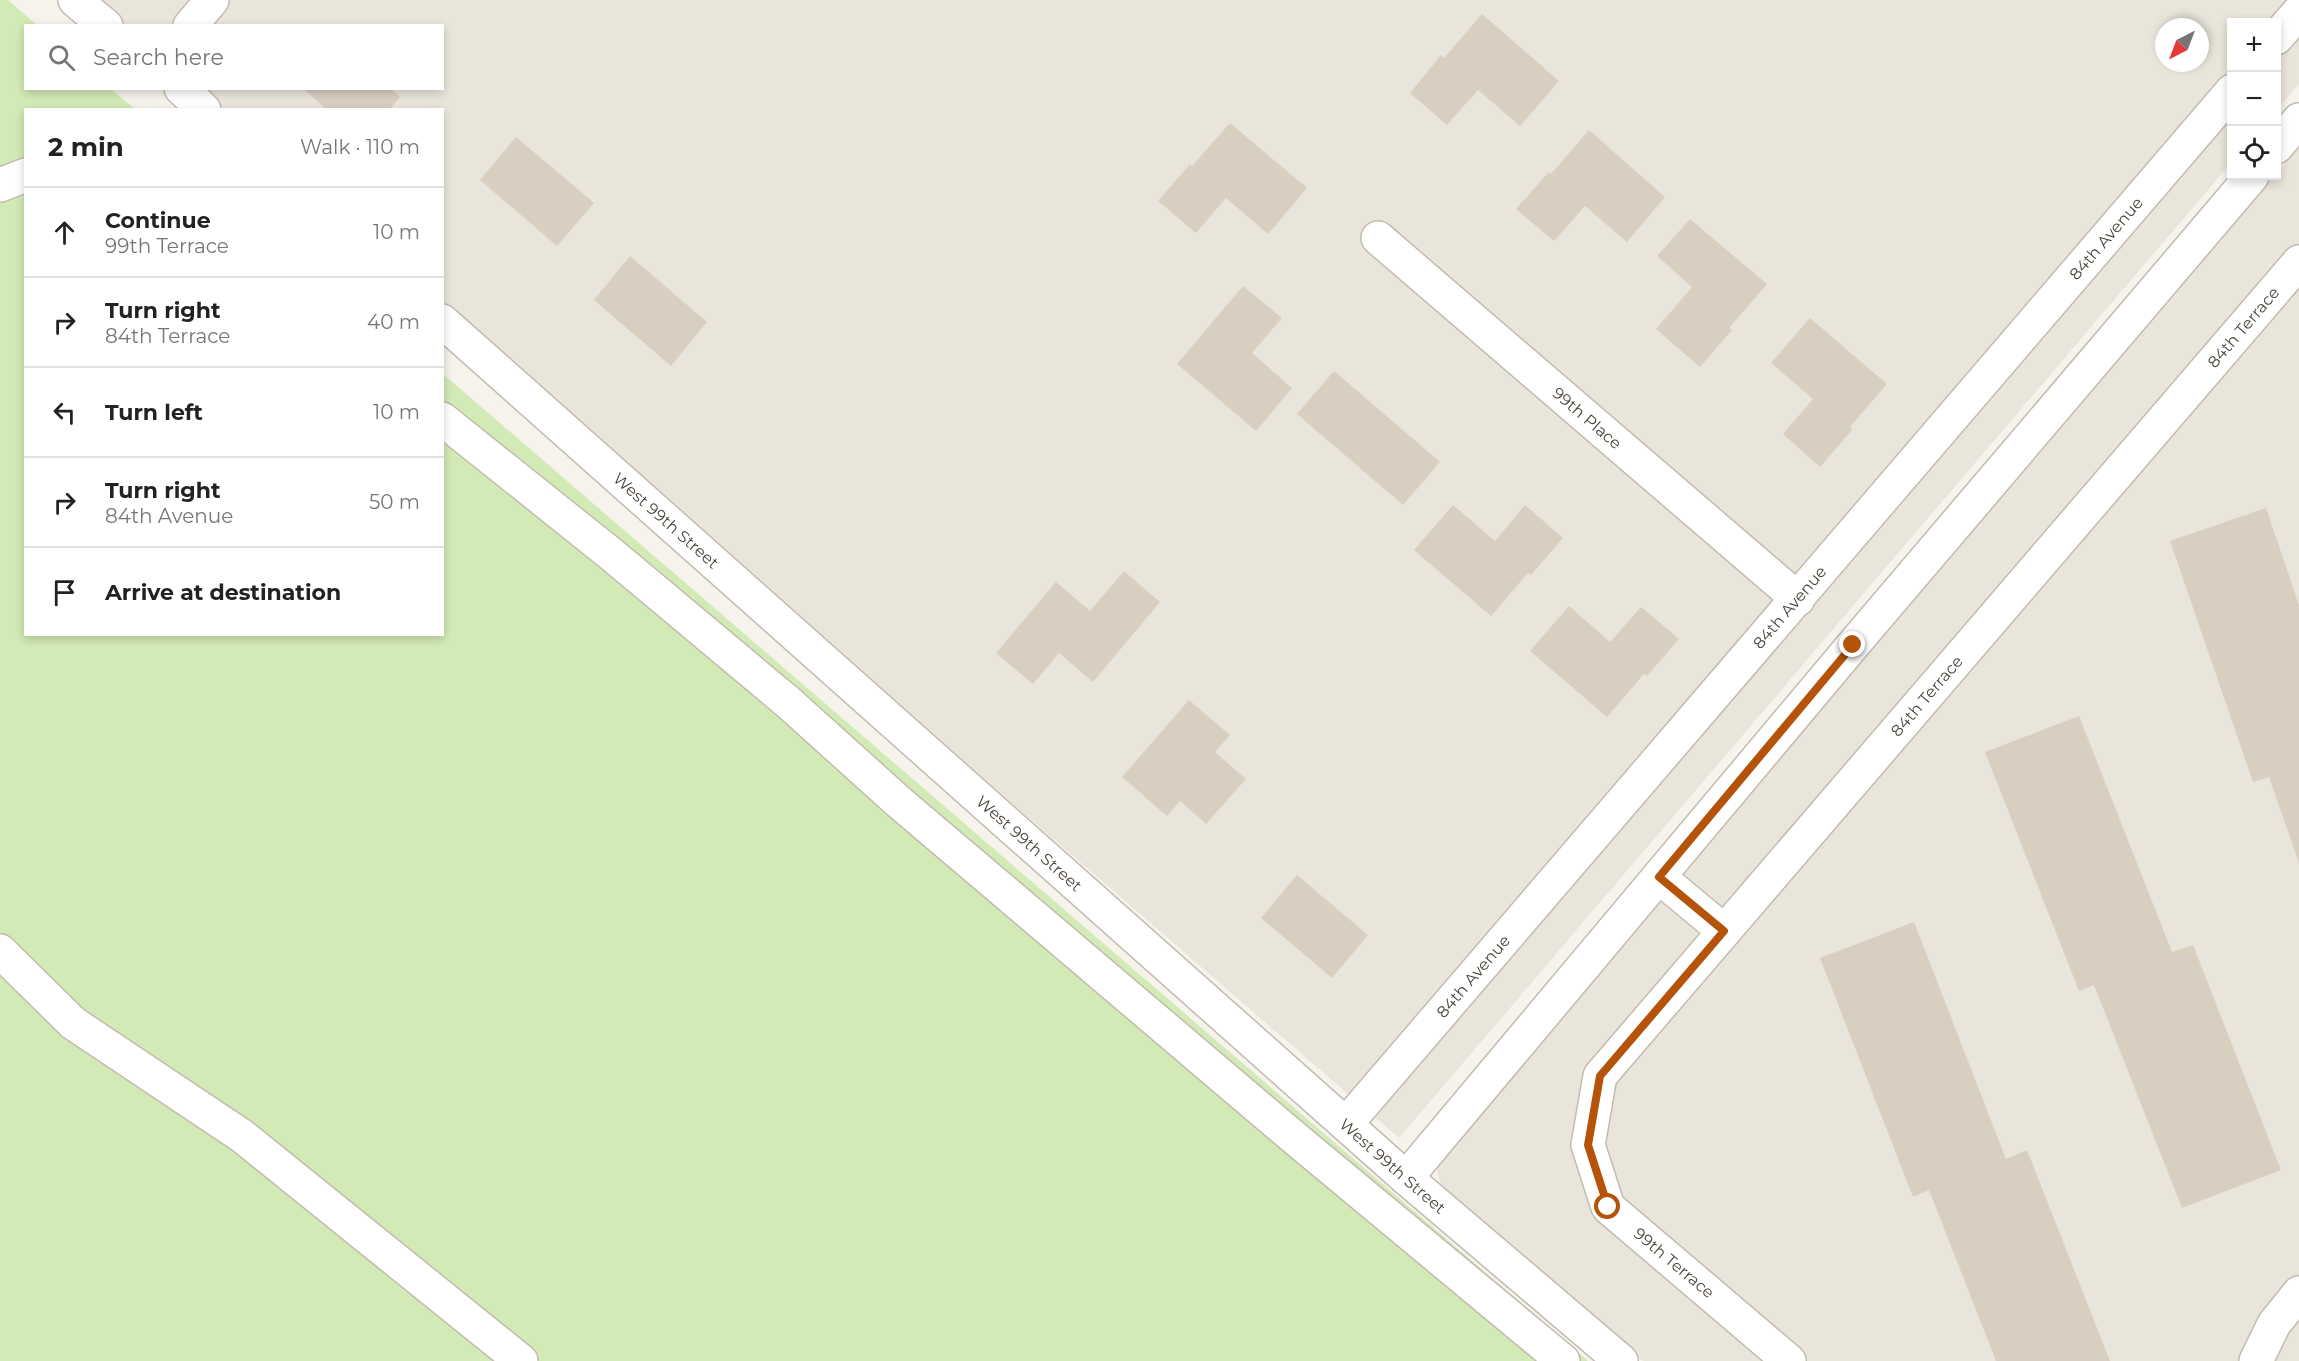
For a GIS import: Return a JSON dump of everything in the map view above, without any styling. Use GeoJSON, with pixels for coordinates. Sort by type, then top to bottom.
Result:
{"type":"FeatureCollection","features":[{"type":"Feature","properties":{"kind":"street"},"geometry":{"type":"LineString","coordinates":[[75,0],[104,24]]}},
{"type":"Feature","properties":{"kind":"street"},"geometry":{"type":"LineString","coordinates":[[192,24],[212,0]]}},
{"type":"Feature","properties":{"kind":"street"},"geometry":{"type":"LineString","coordinates":[[2281,33],[2299,12]]}},
{"type":"Feature","properties":{"kind":"street"},"geometry":{"type":"LineString","coordinates":[[183,90],[202,108]]}},
{"type":"Feature","properties":{"kind":"street","name":"84th Avenue"},"geometry":{"type":"LineString","coordinates":[[1346,1124],[2227,97]]}},
{"type":"Feature","properties":{"kind":"street"},"geometry":{"type":"LineString","coordinates":[[2281,142],[2299,120]]}},
{"type":"Feature","properties":{"kind":"street"},"geometry":{"type":"LineString","coordinates":[[0,185],[24,176]]}},
{"type":"Feature","properties":{"kind":"street"},"geometry":{"type":"LineString","coordinates":[[1406,1178],[2249,180]]}},
{"type":"Feature","properties":{"kind":"street","name":"99th Place"},"geometry":{"type":"LineString","coordinates":[[1378,238],[1798,599]]}},
{"type":"Feature","properties":{"kind":"street","name":"84th Terrace"},"geometry":{"type":"LineString","coordinates":[[1588,1145],[1600,1076],[2299,262]]}},
{"type":"Feature","properties":{"kind":"street","name":"West 99th Street"},"geometry":{"type":"LineString","coordinates":[[444,323],[1406,1178],[1621,1361]]}},
{"type":"Feature","properties":{"kind":"street"},"geometry":{"type":"LineString","coordinates":[[444,421],[611,554],[771,688],[900,803],[1297,1140],[1563,1361]]}},
{"type":"Feature","properties":{"kind":"street"},"geometry":{"type":"LineString","coordinates":[[1659,877],[1724,931]]}},
{"type":"Feature","properties":{"kind":"street"},"geometry":{"type":"LineString","coordinates":[[0,951],[73,1023],[242,1136],[521,1361]]}},
{"type":"Feature","properties":{"kind":"street","name":"99th Terrace"},"geometry":{"type":"LineString","coordinates":[[1588,1145],[1608,1207],[1789,1361]]}},
{"type":"Feature","properties":{"kind":"street"},"geometry":{"type":"LineString","coordinates":[[2256,1361],[2274,1324],[2299,1293]]}},
{"type":"Feature","properties":{"kind":"shaded area"},"geometry":{"type":"Polygon","coordinates":[[[82,0],[2299,0],[2299,84],[2281,105],[2281,18],[2227,18],[2227,168],[1399,1138],[444,312],[444,108],[208,108],[186,90],[444,90],[444,24],[111,24],[82,0]]]}},
{"type":"Feature","properties":{"kind":"shaded area"},"geometry":{"type":"Polygon","coordinates":[[[2299,147],[2299,1361],[1643,1361],[1454,1199],[1440,1183],[1436,1167],[1441,1152],[2271,180],[2281,180],[2281,168],[2299,147]]]}},
{"type":"Feature","properties":{"kind":"green space"},"geometry":{"type":"Polygon","coordinates":[[[0,0],[8,0],[36,24],[24,24],[24,90],[112,90],[134,108],[24,108],[24,636],[444,636],[444,375],[1588,1361],[0,1361],[0,0]]]}},
{"type":"Feature","properties":{"kind":"building"},"geometry":{"type":"Polygon","coordinates":[[[1482,14],[1559,81],[1520,126],[1478,90],[1447,125],[1410,93],[1441,55],[1444,58],[1482,14]]]}},
{"type":"Feature","properties":{"kind":"building"},"geometry":{"type":"Polygon","coordinates":[[[305,90],[392,90],[400,97],[391,108],[325,108],[305,90]]]}},
{"type":"Feature","properties":{"kind":"building"},"geometry":{"type":"Polygon","coordinates":[[[1230,123],[1307,188],[1268,234],[1226,198],[1196,233],[1158,201],[1230,123]]]}},
{"type":"Feature","properties":{"kind":"building"},"geometry":{"type":"Polygon","coordinates":[[[1589,130],[1665,197],[1627,242],[1585,206],[1554,241],[1516,209],[1549,172],[1551,174],[1589,130]]]}},
{"type":"Feature","properties":{"kind":"building"},"geometry":{"type":"Polygon","coordinates":[[[516,137],[594,203],[557,246],[480,180],[516,137]]]}},
{"type":"Feature","properties":{"kind":"building"},"geometry":{"type":"Polygon","coordinates":[[[1690,219],[1767,284],[1729,328],[1732,330],[1700,367],[1656,329],[1692,287],[1657,256],[1690,219]]]}},
{"type":"Feature","properties":{"kind":"building"},"geometry":{"type":"Polygon","coordinates":[[[630,256],[707,322],[671,366],[594,300],[630,256]]]}},
{"type":"Feature","properties":{"kind":"building"},"geometry":{"type":"Polygon","coordinates":[[[1243,286],[1282,318],[1252,353],[1292,388],[1256,431],[1177,364],[1243,286]]]}},
{"type":"Feature","properties":{"kind":"building"},"geometry":{"type":"Polygon","coordinates":[[[1810,318],[1887,384],[1820,467],[1783,434],[1813,399],[1771,363],[1810,318]]]}},
{"type":"Feature","properties":{"kind":"building"},"geometry":{"type":"Polygon","coordinates":[[[1334,371],[1440,462],[1403,505],[1297,414],[1334,371]]]}},
{"type":"Feature","properties":{"kind":"building"},"geometry":{"type":"Polygon","coordinates":[[[1453,505],[1495,541],[1525,505],[1563,538],[1531,575],[1528,573],[1491,616],[1414,550],[1453,505]]]}},
{"type":"Feature","properties":{"kind":"building"},"geometry":{"type":"Polygon","coordinates":[[[2266,508],[2299,605],[2299,863],[2269,777],[2253,782],[2170,541],[2266,508]]]}},
{"type":"Feature","properties":{"kind":"building"},"geometry":{"type":"Polygon","coordinates":[[[1124,571],[1160,602],[1093,682],[1059,653],[1033,684],[996,653],[1056,582],[1090,611],[1124,571]]]}},
{"type":"Feature","properties":{"kind":"building"},"geometry":{"type":"Polygon","coordinates":[[[1569,606],[1610,642],[1641,607],[1679,639],[1647,676],[1644,674],[1607,717],[1530,651],[1569,606]]]}},
{"type":"Feature","properties":{"kind":"building"},"geometry":{"type":"Polygon","coordinates":[[[1189,700],[1230,735],[1215,752],[1246,779],[1206,824],[1180,801],[1167,816],[1122,777],[1189,700]]]}},
{"type":"Feature","properties":{"kind":"building"},"geometry":{"type":"Polygon","coordinates":[[[2079,716],[2172,952],[2193,945],[2281,1170],[2182,1208],[2094,985],[2079,991],[1985,752],[2079,716]]]}},
{"type":"Feature","properties":{"kind":"building"},"geometry":{"type":"Polygon","coordinates":[[[1297,875],[1368,935],[1332,978],[1261,918],[1297,875]]]}},
{"type":"Feature","properties":{"kind":"building"},"geometry":{"type":"Polygon","coordinates":[[[1914,922],[2006,1159],[2027,1150],[2110,1361],[1996,1361],[1929,1190],[1913,1197],[1820,958],[1914,922]]]}},
{"type":"Feature","properties":{"kind":"route"},"geometry":{"type":"LineString","coordinates":[[1608,1207],[1588,1145],[1600,1076],[1724,931],[1659,877],[1853,645]]}}]}
